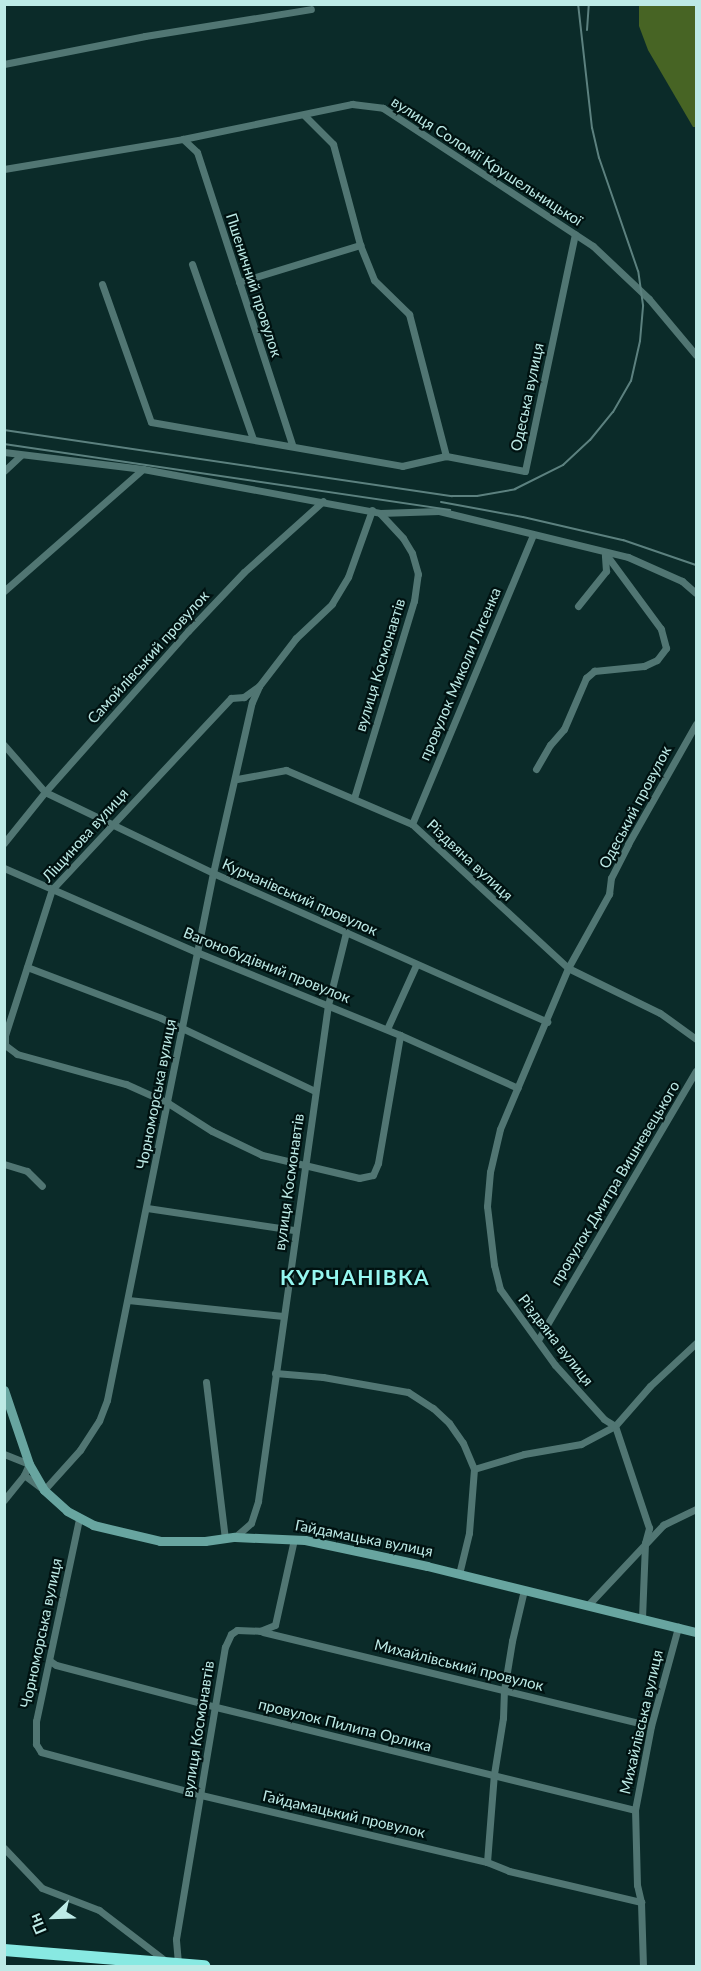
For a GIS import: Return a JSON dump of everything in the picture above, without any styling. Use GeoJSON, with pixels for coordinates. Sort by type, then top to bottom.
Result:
{"type":"FeatureCollection","features":[{"type":"Feature","properties":{"kind":"highway"},"geometry":{"type":"LineString","coordinates":[[4,1950],[120,1963],[173,1962],[204,1966]]}},
{"type":"Feature","properties":{"kind":"main road"},"geometry":{"type":"LineString","coordinates":[[4,1390],[29,1464],[44,1490]]}},
{"type":"Feature","properties":{"kind":"main road","name":"Гайдамацька вулиця"},"geometry":{"type":"LineString","coordinates":[[44,1490],[79,1519],[108,1530],[159,1541],[230,1537],[294,1539],[346,1548],[696,1632]]}},
{"type":"Feature","properties":{"kind":"street"},"geometry":{"type":"LineString","coordinates":[[4,64],[145,36],[311,9]]}},
{"type":"Feature","properties":{"kind":"street","name":"вулиця Соломії Крушельницької"},"geometry":{"type":"LineString","coordinates":[[4,170],[183,140],[352,104],[383,108],[593,246],[648,299],[696,355]]}},
{"type":"Feature","properties":{"kind":"street"},"geometry":{"type":"LineString","coordinates":[[304,115],[333,144],[360,245],[374,280],[409,314],[446,456]]}},
{"type":"Feature","properties":{"kind":"street","name":"Пшеничний провулок"},"geometry":{"type":"LineString","coordinates":[[183,140],[197,152],[292,445]]}},
{"type":"Feature","properties":{"kind":"street","name":"Одеська вулиця"},"geometry":{"type":"LineString","coordinates":[[102,284],[151,422],[402,466],[446,456],[525,471],[574,234]]}},
{"type":"Feature","properties":{"kind":"street"},"geometry":{"type":"LineString","coordinates":[[239,282],[360,245]]}},
{"type":"Feature","properties":{"kind":"street"},"geometry":{"type":"LineString","coordinates":[[192,264],[253,439]]}},
{"type":"Feature","properties":{"kind":"street"},"geometry":{"type":"LineString","coordinates":[[4,452],[143,469],[380,513],[439,511],[628,557],[682,581],[696,593]]}},
{"type":"Feature","properties":{"kind":"street"},"geometry":{"type":"LineString","coordinates":[[4,471],[21,455]]}},
{"type":"Feature","properties":{"kind":"street"},"geometry":{"type":"LineString","coordinates":[[4,591],[143,469]]}},
{"type":"Feature","properties":{"kind":"street","name":"Самойлівський провулок"},"geometry":{"type":"LineString","coordinates":[[4,843],[45,792],[236,580],[306,514],[323,501]]}},
{"type":"Feature","properties":{"kind":"street","name":"Ліщинова вулиця"},"geometry":{"type":"LineString","coordinates":[[372,510],[341,591],[325,612],[281,655],[258,686],[244,697],[231,698],[111,823],[52,889],[5,1035],[5,1045],[16,1054],[126,1084],[168,1103],[212,1131],[262,1155],[359,1178],[373,1175],[378,1163],[400,1035]]}},
{"type":"Feature","properties":{"kind":"street","name":"вулиця Космонавтів"},"geometry":{"type":"LineString","coordinates":[[354,798],[414,601],[418,574],[412,553],[403,538],[380,513]]}},
{"type":"Feature","properties":{"kind":"street","name":"провулок Миколи Лисенка"},"geometry":{"type":"LineString","coordinates":[[412,824],[533,535]]}},
{"type":"Feature","properties":{"kind":"street"},"geometry":{"type":"LineString","coordinates":[[578,606],[606,571],[605,553]]}},
{"type":"Feature","properties":{"kind":"street"},"geometry":{"type":"LineString","coordinates":[[536,769],[550,745],[564,729],[586,678],[594,671],[644,666],[657,660],[666,648],[661,629],[624,582],[605,553]]}},
{"type":"Feature","properties":{"kind":"street","name":"Чорноморська вулиця"},"geometry":{"type":"LineString","coordinates":[[44,1490],[80,1450],[99,1421],[107,1400],[199,953],[213,873],[237,779],[252,702],[258,686]]}},
{"type":"Feature","properties":{"kind":"street","name":"Одеський провулок"},"geometry":{"type":"LineString","coordinates":[[568,968],[609,894],[611,879],[628,844],[696,724]]}},
{"type":"Feature","properties":{"kind":"street"},"geometry":{"type":"LineString","coordinates":[[4,746],[45,792]]}},
{"type":"Feature","properties":{"kind":"street","name":"Різдвяна вулиця"},"geometry":{"type":"LineString","coordinates":[[237,779],[286,770],[412,824],[568,968],[660,1013],[696,1040]]}},
{"type":"Feature","properties":{"kind":"street","name":"Курчанівський провулок"},"geometry":{"type":"LineString","coordinates":[[45,792],[213,873],[547,1022]]}},
{"type":"Feature","properties":{"kind":"street","name":"Вагонобудівний провулок"},"geometry":{"type":"LineString","coordinates":[[4,868],[199,953],[387,1029],[518,1088]]}},
{"type":"Feature","properties":{"kind":"street","name":"вулиця Космонавтів"},"geometry":{"type":"LineString","coordinates":[[230,1537],[251,1523],[258,1501],[328,1005],[346,932]]}},
{"type":"Feature","properties":{"kind":"street"},"geometry":{"type":"LineString","coordinates":[[387,1029],[416,965]]}},
{"type":"Feature","properties":{"kind":"street"},"geometry":{"type":"LineString","coordinates":[[27,967],[161,1018],[182,1030],[315,1091]]}},
{"type":"Feature","properties":{"kind":"street","name":"Різдвяна вулиця"},"geometry":{"type":"LineString","coordinates":[[568,968],[500,1129],[490,1172],[487,1206],[494,1265],[501,1289],[555,1365],[604,1419],[615,1426]]}},
{"type":"Feature","properties":{"kind":"street","name":"провулок Дмитра Вишневецького"},"geometry":{"type":"LineString","coordinates":[[538,1340],[696,1071]]}},
{"type":"Feature","properties":{"kind":"street"},"geometry":{"type":"LineString","coordinates":[[4,1164],[27,1171],[42,1186]]}},
{"type":"Feature","properties":{"kind":"street"},"geometry":{"type":"LineString","coordinates":[[147,1208],[295,1230]]}},
{"type":"Feature","properties":{"kind":"street"},"geometry":{"type":"LineString","coordinates":[[128,1300],[283,1317]]}},
{"type":"Feature","properties":{"kind":"street"},"geometry":{"type":"LineString","coordinates":[[474,1469],[524,1454],[581,1444],[615,1426],[650,1386],[696,1343]]}},
{"type":"Feature","properties":{"kind":"street"},"geometry":{"type":"LineString","coordinates":[[275,1373],[323,1377],[408,1392],[434,1408],[449,1423],[463,1443],[474,1469],[469,1533],[459,1574]]}},
{"type":"Feature","properties":{"kind":"street"},"geometry":{"type":"LineString","coordinates":[[206,1382],[230,1537]]}},
{"type":"Feature","properties":{"kind":"street"},"geometry":{"type":"LineString","coordinates":[[615,1426],[649,1528],[645,1543],[642,1618]]}},
{"type":"Feature","properties":{"kind":"street"},"geometry":{"type":"LineString","coordinates":[[4,1454],[29,1464],[24,1475],[4,1500]]}},
{"type":"Feature","properties":{"kind":"street","name":"Гайдамацька вулиця"},"geometry":{"type":"LineString","coordinates":[[24,1475],[44,1490]]}},
{"type":"Feature","properties":{"kind":"street"},"geometry":{"type":"LineString","coordinates":[[588,1605],[663,1525],[696,1509]]}},
{"type":"Feature","properties":{"kind":"street","name":"Чорноморська вулиця"},"geometry":{"type":"LineString","coordinates":[[41,1752],[34,1734],[79,1519]]}},
{"type":"Feature","properties":{"kind":"street"},"geometry":{"type":"LineString","coordinates":[[260,1631],[271,1628],[278,1617],[294,1539]]}},
{"type":"Feature","properties":{"kind":"street"},"geometry":{"type":"LineString","coordinates":[[487,1862],[504,1690],[524,1590]]}},
{"type":"Feature","properties":{"kind":"street","name":"Михайлівська вулиця"},"geometry":{"type":"LineString","coordinates":[[643,1966],[641,1902],[637,1886],[635,1810],[651,1726],[678,1627]]}},
{"type":"Feature","properties":{"kind":"street","name":"вулиця Космонавтів"},"geometry":{"type":"LineString","coordinates":[[173,1962],[228,1639],[237,1630],[260,1631]]}},
{"type":"Feature","properties":{"kind":"street","name":"Михайлівський провулок"},"geometry":{"type":"LineString","coordinates":[[260,1631],[651,1726]]}},
{"type":"Feature","properties":{"kind":"street","name":"провулок Пилипа Орлика"},"geometry":{"type":"LineString","coordinates":[[50,1660],[56,1665],[216,1707],[635,1810]]}},
{"type":"Feature","properties":{"kind":"street","name":"Гайдамацький провулок"},"geometry":{"type":"LineString","coordinates":[[41,1752],[201,1795],[487,1862],[509,1871],[641,1902]]}},
{"type":"Feature","properties":{"kind":"street"},"geometry":{"type":"LineString","coordinates":[[4,1848],[42,1888],[99,1910],[173,1962]]}},
{"type":"Feature","properties":{"kind":"green space"},"geometry":{"type":"Polygon","coordinates":[[[639,5],[696,5],[696,127],[693,127],[648,50],[639,26],[639,5]]]}},
{"type":"Feature","properties":{"kind":"railway"},"geometry":{"type":"LineString","coordinates":[[4,430],[452,496],[477,496],[515,489],[563,465],[590,440],[613,412],[631,381],[640,341],[643,305],[638,271],[599,158],[592,128],[578,4]]}},
{"type":"Feature","properties":{"kind":"railway"},"geometry":{"type":"LineString","coordinates":[[587,30],[589,4]]}},
{"type":"Feature","properties":{"kind":"railway"},"geometry":{"type":"LineString","coordinates":[[4,444],[450,510]]}},
{"type":"Feature","properties":{"kind":"railway"},"geometry":{"type":"LineString","coordinates":[[441,502],[523,517],[623,540],[696,565]]}},
{"type":"Feature","properties":{"kind":"district","name":"КУРЧАНІВКА"},"geometry":{"type":"Point","coordinates":[355,1277]}}]}
